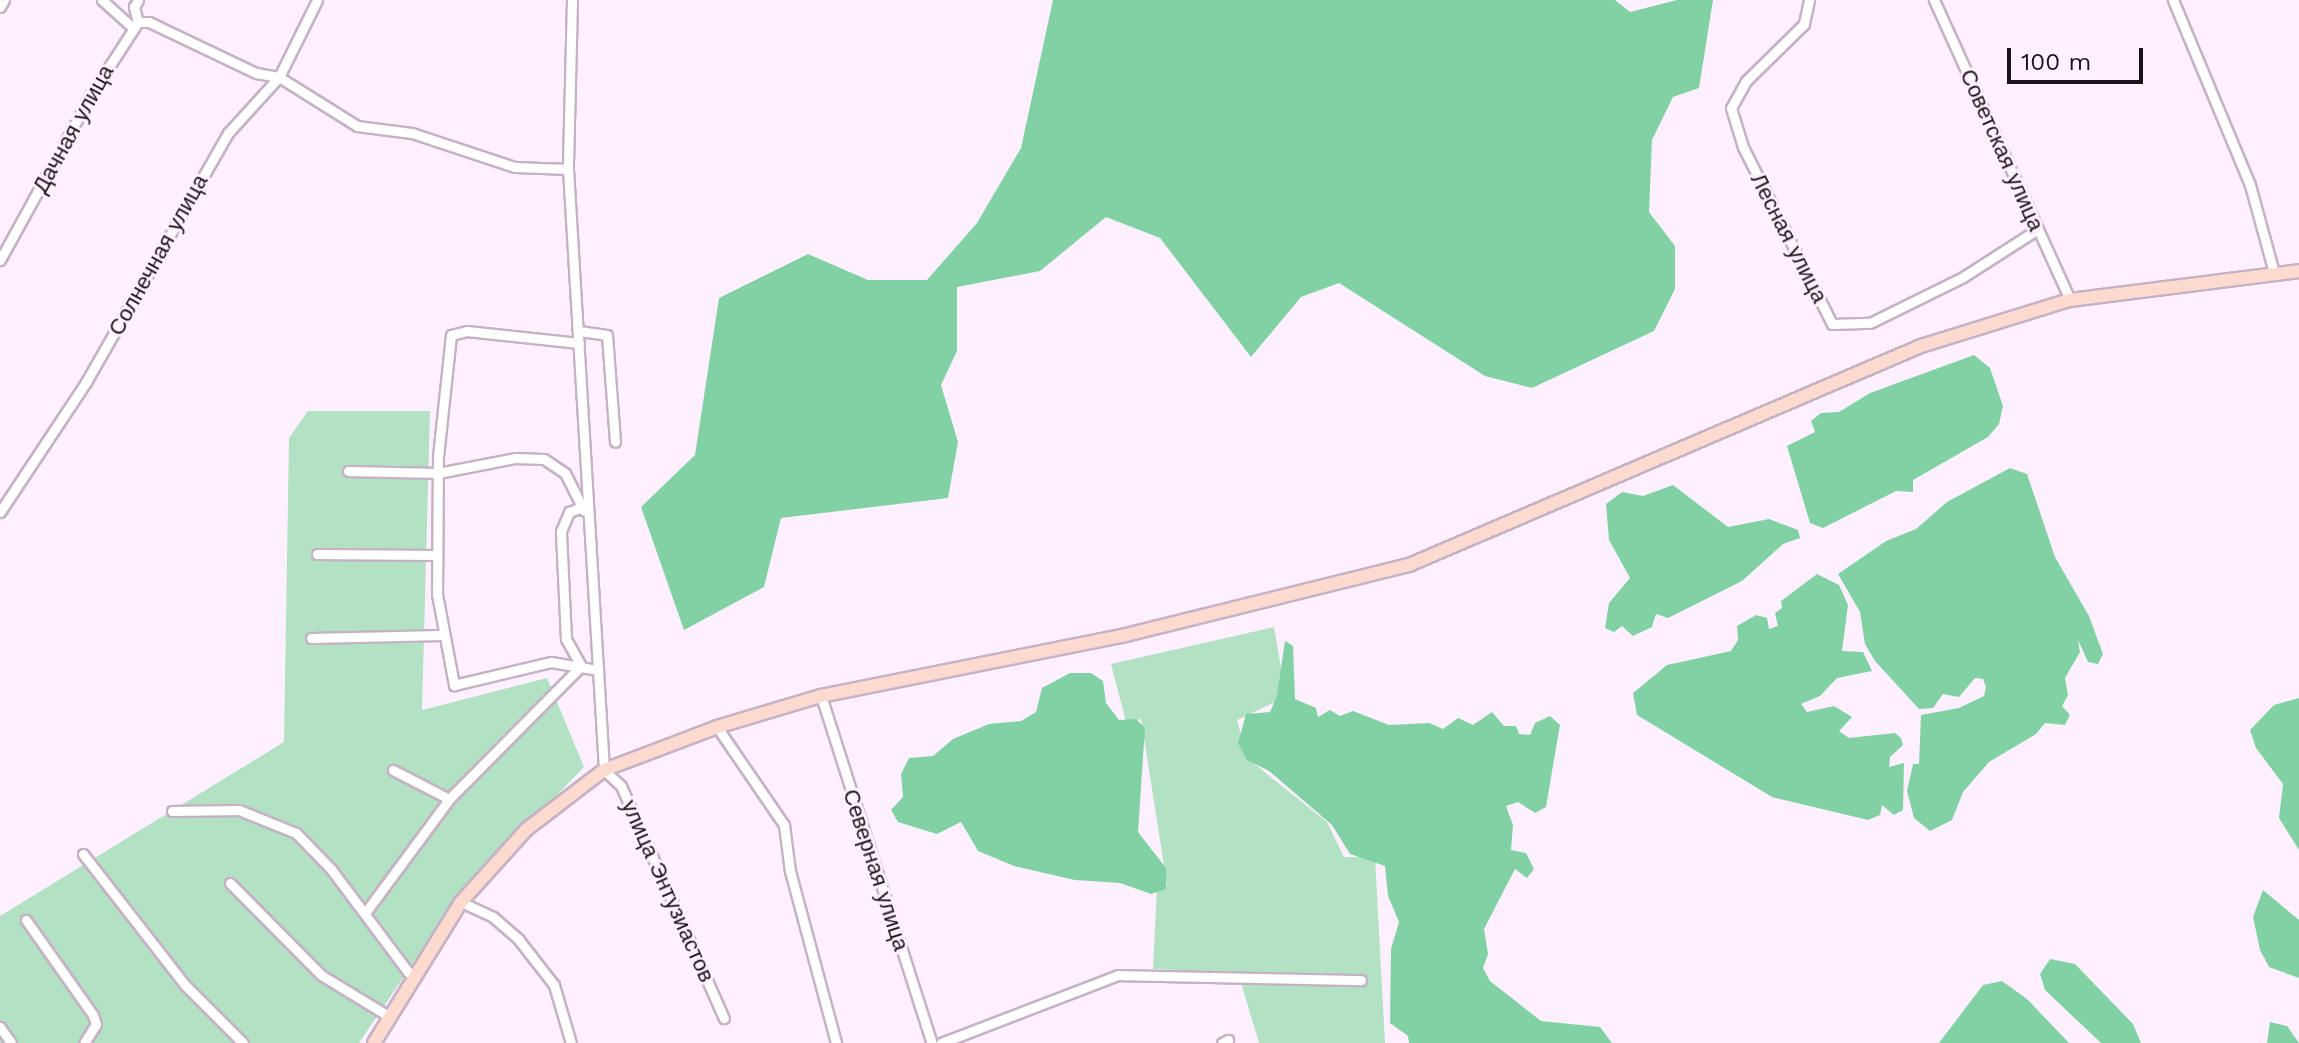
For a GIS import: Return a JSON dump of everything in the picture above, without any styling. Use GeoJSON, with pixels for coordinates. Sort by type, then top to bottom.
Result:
{"type":"FeatureCollection","features":[{"type":"Feature","properties":{"kind":"main road"},"geometry":{"type":"LineString","coordinates":[[374,1043],[461,902],[527,829],[604,770],[717,727],[821,696],[1126,635],[1409,565],[1921,346],[2070,300],[2299,271]]}},
{"type":"Feature","properties":{"kind":"street"},"geometry":{"type":"LineString","coordinates":[[0,7],[4,0]]}},
{"type":"Feature","properties":{"kind":"street"},"geometry":{"type":"LineString","coordinates":[[102,0],[135,25],[149,22],[256,73],[279,77],[357,126],[412,133],[515,167],[568,169]]}},
{"type":"Feature","properties":{"kind":"street","name":"Дачная улица"},"geometry":{"type":"LineString","coordinates":[[0,260],[135,25],[134,7],[138,0]]}},
{"type":"Feature","properties":{"kind":"street","name":"Солнечная улица"},"geometry":{"type":"LineString","coordinates":[[0,512],[86,382],[228,133],[279,77],[317,0]]}},
{"type":"Feature","properties":{"kind":"street"},"geometry":{"type":"LineString","coordinates":[[572,0],[568,169],[604,770]]}},
{"type":"Feature","properties":{"kind":"street","name":"Лесная улица"},"geometry":{"type":"LineString","coordinates":[[1809,0],[1804,24],[1746,81],[1731,108],[1743,147],[1832,324],[1870,323],[1963,277],[2038,229]]}},
{"type":"Feature","properties":{"kind":"street","name":"Советская улица"},"geometry":{"type":"LineString","coordinates":[[1934,0],[2070,300]]}},
{"type":"Feature","properties":{"kind":"street"},"geometry":{"type":"LineString","coordinates":[[2173,0],[2250,185],[2274,273]]}},
{"type":"Feature","properties":{"kind":"street"},"geometry":{"type":"LineString","coordinates":[[579,343],[467,331],[451,335],[434,555],[441,635],[454,685],[551,662],[598,670]]}},
{"type":"Feature","properties":{"kind":"street"},"geometry":{"type":"LineString","coordinates":[[579,331],[607,335],[615,442]]}},
{"type":"Feature","properties":{"kind":"street"},"geometry":{"type":"LineString","coordinates":[[348,471],[438,473],[515,458],[544,459],[565,473],[589,525]]}},
{"type":"Feature","properties":{"kind":"street"},"geometry":{"type":"LineString","coordinates":[[581,666],[566,639],[561,531],[569,512],[582,507]]}},
{"type":"Feature","properties":{"kind":"street"},"geometry":{"type":"LineString","coordinates":[[317,554],[434,555]]}},
{"type":"Feature","properties":{"kind":"street"},"geometry":{"type":"LineString","coordinates":[[311,638],[441,635]]}},
{"type":"Feature","properties":{"kind":"street"},"geometry":{"type":"LineString","coordinates":[[365,913],[449,799],[581,666]]}},
{"type":"Feature","properties":{"kind":"street","name":"Северная улица"},"geometry":{"type":"LineString","coordinates":[[821,696],[932,1043]]}},
{"type":"Feature","properties":{"kind":"street"},"geometry":{"type":"LineString","coordinates":[[717,727],[784,825],[790,871],[836,1043]]}},
{"type":"Feature","properties":{"kind":"street"},"geometry":{"type":"LineString","coordinates":[[393,770],[449,799]]}},
{"type":"Feature","properties":{"kind":"street","name":"улица Энтузиастов"},"geometry":{"type":"LineString","coordinates":[[604,770],[621,786],[724,1018]]}},
{"type":"Feature","properties":{"kind":"street"},"geometry":{"type":"LineString","coordinates":[[172,811],[205,807],[268,819],[312,847],[400,961],[416,975]]}},
{"type":"Feature","properties":{"kind":"street"},"geometry":{"type":"LineString","coordinates":[[83,854],[185,985],[243,1043]]}},
{"type":"Feature","properties":{"kind":"street"},"geometry":{"type":"LineString","coordinates":[[230,883],[321,975],[390,1017]]}},
{"type":"Feature","properties":{"kind":"street"},"geometry":{"type":"LineString","coordinates":[[461,902],[493,917],[519,940],[554,985],[571,1043]]}},
{"type":"Feature","properties":{"kind":"street"},"geometry":{"type":"LineString","coordinates":[[26,920],[93,1015],[96,1024],[84,1043]]}},
{"type":"Feature","properties":{"kind":"street"},"geometry":{"type":"LineString","coordinates":[[941,1043],[1118,975],[1361,980]]}},
{"type":"Feature","properties":{"kind":"street"},"geometry":{"type":"LineString","coordinates":[[0,1027],[11,1043]]}},
{"type":"Feature","properties":{"kind":"green space"},"geometry":{"type":"Polygon","coordinates":[[[1053,0],[1615,0],[1630,12],[1677,0],[1713,0],[1699,88],[1673,97],[1652,140],[1649,212],[1675,246],[1675,289],[1654,331],[1532,388],[1485,376],[1339,283],[1301,297],[1251,357],[1160,238],[1106,217],[1040,271],[957,287],[957,351],[941,385],[958,442],[948,498],[781,518],[764,587],[684,630],[641,507],[695,455],[719,298],[808,254],[868,280],[927,280],[977,223],[1021,148],[1053,0]]]}},
{"type":"Feature","properties":{"kind":"green space"},"geometry":{"type":"Polygon","coordinates":[[[1974,355],[1990,368],[2003,406],[1999,424],[1988,437],[1913,480],[1913,492],[1896,491],[1823,528],[1810,523],[1787,446],[1815,432],[1811,421],[1821,413],[1839,412],[1870,393],[1974,355]]]}},
{"type":"Feature","properties":{"kind":"green space"},"geometry":{"type":"Polygon","coordinates":[[[308,411],[430,411],[422,710],[547,678],[584,767],[457,898],[359,1043],[0,1043],[0,916],[284,742],[289,438],[308,411]]]}},
{"type":"Feature","properties":{"kind":"green space"},"geometry":{"type":"Polygon","coordinates":[[[2010,468],[2027,474],[2055,557],[2089,616],[2103,654],[2098,664],[2088,662],[2078,640],[2080,652],[2065,678],[2068,695],[2062,706],[2070,715],[2065,725],[2045,723],[2036,734],[1989,762],[1963,792],[1952,820],[1930,831],[1914,818],[1907,791],[1913,764],[1919,764],[1921,715],[1959,708],[1984,696],[1986,687],[1983,679],[1975,678],[1959,697],[1943,694],[1933,708],[1919,709],[1875,661],[1865,644],[1860,612],[1838,574],[1886,541],[1916,529],[1947,502],[2010,468]]]}},
{"type":"Feature","properties":{"kind":"green space"},"geometry":{"type":"Polygon","coordinates":[[[1673,485],[1728,527],[1769,519],[1798,530],[1800,538],[1783,544],[1742,581],[1668,618],[1656,614],[1652,627],[1633,636],[1622,626],[1614,632],[1605,628],[1609,603],[1630,578],[1609,540],[1606,504],[1622,492],[1643,496],[1673,485]]]}},
{"type":"Feature","properties":{"kind":"green space"},"geometry":{"type":"Polygon","coordinates":[[[1817,574],[1839,585],[1848,605],[1842,651],[1863,652],[1872,671],[1837,678],[1820,696],[1801,704],[1807,712],[1834,706],[1852,717],[1839,731],[1849,738],[1895,733],[1901,738],[1903,745],[1890,757],[1889,767],[1904,763],[1903,810],[1894,815],[1882,805],[1880,815],[1868,820],[1772,797],[1637,715],[1633,693],[1667,665],[1731,651],[1738,640],[1737,626],[1756,615],[1767,618],[1769,629],[1778,626],[1775,613],[1782,608],[1781,601],[1817,574]]]}},
{"type":"Feature","properties":{"kind":"green space"},"geometry":{"type":"Polygon","coordinates":[[[1274,627],[1284,685],[1277,701],[1237,720],[1247,758],[1327,822],[1344,857],[1375,857],[1385,1043],[1259,1043],[1238,973],[1153,969],[1157,886],[1167,885],[1141,719],[1126,722],[1111,664],[1274,627]]]}},
{"type":"Feature","properties":{"kind":"green space"},"geometry":{"type":"Polygon","coordinates":[[[1285,641],[1293,646],[1295,699],[1316,708],[1318,717],[1330,710],[1340,716],[1353,711],[1389,725],[1429,723],[1443,729],[1458,718],[1473,725],[1492,712],[1504,726],[1516,726],[1519,734],[1530,735],[1535,723],[1550,716],[1560,725],[1546,807],[1535,813],[1518,802],[1506,806],[1513,825],[1511,850],[1526,853],[1534,869],[1527,878],[1515,869],[1484,929],[1488,954],[1483,968],[1490,981],[1541,1021],[1600,1027],[1612,1043],[1409,1043],[1408,1036],[1390,1023],[1391,949],[1399,922],[1388,896],[1385,866],[1350,854],[1332,825],[1269,771],[1247,760],[1238,743],[1246,714],[1270,712],[1277,696],[1285,641]]]}},
{"type":"Feature","properties":{"kind":"green space"},"geometry":{"type":"Polygon","coordinates":[[[1070,673],[1091,673],[1103,681],[1106,703],[1119,720],[1136,719],[1145,728],[1138,832],[1166,868],[1166,889],[1151,894],[1120,883],[1075,880],[1014,866],[978,851],[961,822],[937,834],[898,822],[891,810],[903,797],[901,774],[909,758],[933,756],[953,739],[989,724],[1021,721],[1036,712],[1042,688],[1070,673]]]}},
{"type":"Feature","properties":{"kind":"green space"},"geometry":{"type":"Polygon","coordinates":[[[2299,698],[2299,850],[2279,818],[2283,784],[2256,748],[2250,730],[2274,705],[2299,698]]]}},
{"type":"Feature","properties":{"kind":"green space"},"geometry":{"type":"Polygon","coordinates":[[[2263,890],[2299,920],[2299,978],[2269,967],[2260,950],[2253,917],[2263,890]]]}},
{"type":"Feature","properties":{"kind":"green space"},"geometry":{"type":"Polygon","coordinates":[[[2050,959],[2075,964],[2133,1024],[2141,1043],[2101,1043],[2045,990],[2040,974],[2050,959]]]}},
{"type":"Feature","properties":{"kind":"green space"},"geometry":{"type":"Polygon","coordinates":[[[2002,981],[2027,999],[2069,1043],[1939,1043],[1983,985],[2002,981]]]}},
{"type":"Feature","properties":{"kind":"green space"},"geometry":{"type":"Polygon","coordinates":[[[2270,1022],[2287,1026],[2299,1043],[2267,1043],[2270,1022]]]}}]}
